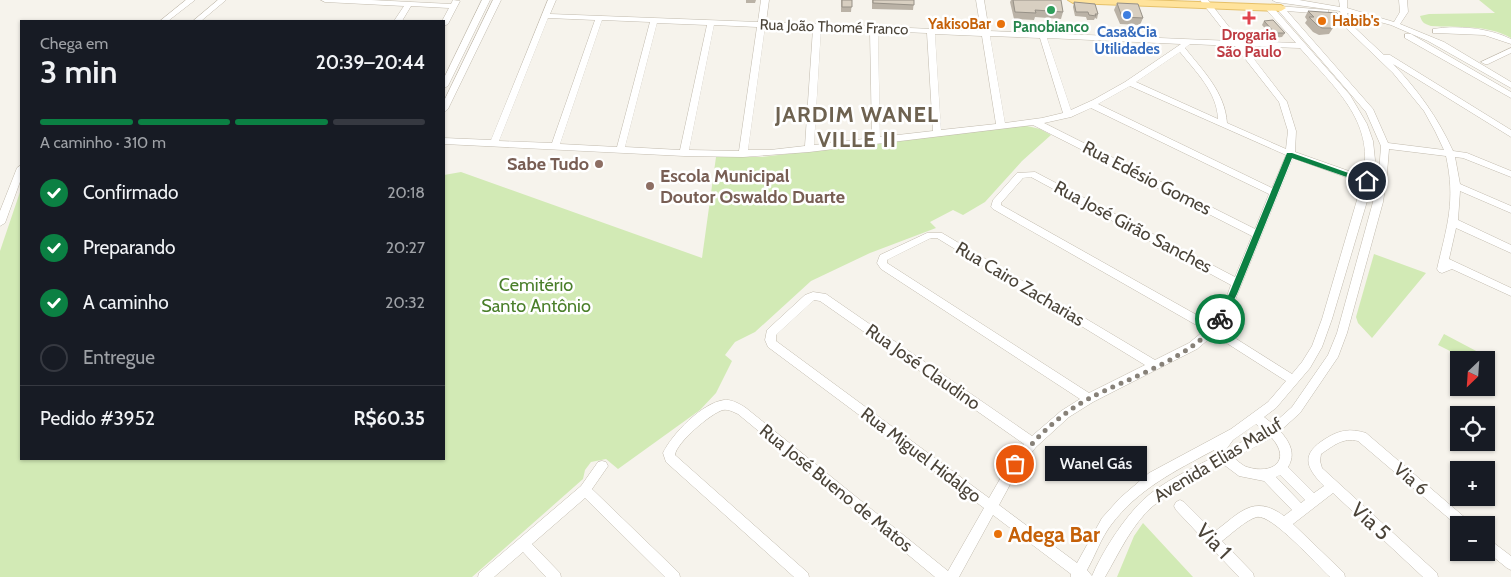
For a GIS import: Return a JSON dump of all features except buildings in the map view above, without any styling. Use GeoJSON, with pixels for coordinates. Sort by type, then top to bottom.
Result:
{"type":"FeatureCollection","features":[{"type":"Feature","properties":{"kind":"main road"},"geometry":{"type":"LineString","coordinates":[[1073,0],[1275,4]]}},
{"type":"Feature","properties":{"kind":"main road","name":"Avenida Elias Maluf"},"geometry":{"type":"LineString","coordinates":[[1261,0],[1275,4]]}},
{"type":"Feature","properties":{"kind":"street"},"geometry":{"type":"LineString","coordinates":[[165,20],[191,0]]}},
{"type":"Feature","properties":{"kind":"street"},"geometry":{"type":"LineString","coordinates":[[198,20],[222,0]]}},
{"type":"Feature","properties":{"kind":"street"},"geometry":{"type":"LineString","coordinates":[[325,0],[409,4],[455,3],[445,22]]}},
{"type":"Feature","properties":{"kind":"street"},"geometry":{"type":"LineString","coordinates":[[494,143],[552,0]]}},
{"type":"Feature","properties":{"kind":"street"},"geometry":{"type":"LineString","coordinates":[[743,154],[765,0]]}},
{"type":"Feature","properties":{"kind":"street"},"geometry":{"type":"LineString","coordinates":[[980,0],[1001,126]]}},
{"type":"Feature","properties":{"kind":"street"},"geometry":{"type":"LineString","coordinates":[[1396,24],[1404,12],[1403,0]]}},
{"type":"Feature","properties":{"kind":"street"},"geometry":{"type":"LineString","coordinates":[[445,84],[485,3],[495,3],[445,107]]}},
{"type":"Feature","properties":{"kind":"street"},"geometry":{"type":"LineString","coordinates":[[952,577],[1015,464],[1032,443],[1065,414],[1089,399],[1193,346],[1213,329],[1228,305],[1290,155],[1292,131],[1283,102],[1207,3]]}},
{"type":"Feature","properties":{"kind":"street"},"geometry":{"type":"LineString","coordinates":[[399,20],[409,4]]}},
{"type":"Feature","properties":{"kind":"street"},"geometry":{"type":"LineString","coordinates":[[1275,4],[1347,11],[1396,24],[1433,40],[1470,61],[1485,66],[1511,85]]}},
{"type":"Feature","properties":{"kind":"street","name":"Avenida Elias Maluf"},"geometry":{"type":"LineString","coordinates":[[1081,575],[1106,522],[1124,502],[1153,478],[1235,432],[1272,405],[1306,365],[1317,347],[1367,181],[1370,160],[1369,141],[1363,124],[1346,97],[1302,46],[1275,4]]}},
{"type":"Feature","properties":{"kind":"street","name":"Avenida Elias Maluf"},"geometry":{"type":"LineString","coordinates":[[1098,577],[1125,530],[1148,503],[1179,482],[1273,431],[1296,410],[1333,357],[1342,333],[1383,173],[1385,146],[1370,111],[1275,4]]}},
{"type":"Feature","properties":{"kind":"street"},"geometry":{"type":"LineString","coordinates":[[1347,11],[1364,20],[1413,38],[1511,95]]}},
{"type":"Feature","properties":{"kind":"street"},"geometry":{"type":"LineString","coordinates":[[1347,11],[1359,35],[1416,94],[1438,127],[1450,153],[1456,186],[1453,222],[1444,268],[1511,292]]}},
{"type":"Feature","properties":{"kind":"street","name":"Rua João Thomé Franco"},"geometry":{"type":"LineString","coordinates":[[545,16],[1302,46]]}},
{"type":"Feature","properties":{"kind":"street"},"geometry":{"type":"LineString","coordinates":[[555,146],[599,18]]}},
{"type":"Feature","properties":{"kind":"street"},"geometry":{"type":"LineString","coordinates":[[620,150],[654,20]]}},
{"type":"Feature","properties":{"kind":"street"},"geometry":{"type":"LineString","coordinates":[[684,153],[711,22]]}},
{"type":"Feature","properties":{"kind":"street"},"geometry":{"type":"LineString","coordinates":[[809,149],[817,26]]}},
{"type":"Feature","properties":{"kind":"street"},"geometry":{"type":"LineString","coordinates":[[874,29],[876,140]]}},
{"type":"Feature","properties":{"kind":"street"},"geometry":{"type":"LineString","coordinates":[[1408,29],[1494,33],[1511,42]]}},
{"type":"Feature","properties":{"kind":"street"},"geometry":{"type":"LineString","coordinates":[[931,31],[937,133]]}},
{"type":"Feature","properties":{"kind":"street"},"geometry":{"type":"LineString","coordinates":[[1433,40],[1436,31]]}},
{"type":"Feature","properties":{"kind":"street"},"geometry":{"type":"LineString","coordinates":[[1043,36],[1068,114]]}},
{"type":"Feature","properties":{"kind":"street"},"geometry":{"type":"LineString","coordinates":[[1158,40],[1170,55]]}},
{"type":"Feature","properties":{"kind":"street"},"geometry":{"type":"LineString","coordinates":[[445,141],[684,153],[743,154],[809,149],[1036,123],[1068,114],[1092,104],[1129,82],[1188,42]]}},
{"type":"Feature","properties":{"kind":"street"},"geometry":{"type":"LineString","coordinates":[[1180,48],[1216,94],[1223,113],[1223,124]]}},
{"type":"Feature","properties":{"kind":"street"},"geometry":{"type":"LineString","coordinates":[[1372,48],[1511,134]]}},
{"type":"Feature","properties":{"kind":"street"},"geometry":{"type":"LineString","coordinates":[[1485,66],[1511,50]]}},
{"type":"Feature","properties":{"kind":"street"},"geometry":{"type":"LineString","coordinates":[[1477,75],[1511,90]]}},
{"type":"Feature","properties":{"kind":"street"},"geometry":{"type":"LineString","coordinates":[[1129,82],[1290,155],[1367,181]]}},
{"type":"Feature","properties":{"kind":"street"},"geometry":{"type":"LineString","coordinates":[[1416,94],[1420,88],[1435,88]]}},
{"type":"Feature","properties":{"kind":"street"},"geometry":{"type":"LineString","coordinates":[[1092,104],[1274,193]]}},
{"type":"Feature","properties":{"kind":"street","name":"Rua Edésio Gomes"},"geometry":{"type":"LineString","coordinates":[[1036,123],[1257,234]]}},
{"type":"Feature","properties":{"kind":"street"},"geometry":{"type":"LineString","coordinates":[[1385,146],[1471,157],[1511,174]]}},
{"type":"Feature","properties":{"kind":"street"},"geometry":{"type":"LineString","coordinates":[[0,223],[20,171]]}},
{"type":"Feature","properties":{"kind":"street","name":"Rua José Girão Sanches"},"geometry":{"type":"LineString","coordinates":[[1213,329],[1000,209],[996,204],[997,199],[1020,175],[1027,173],[1037,175],[1237,283]]}},
{"type":"Feature","properties":{"kind":"street"},"geometry":{"type":"LineString","coordinates":[[1456,186],[1511,210]]}},
{"type":"Feature","properties":{"kind":"street"},"geometry":{"type":"LineString","coordinates":[[1358,215],[1372,220]]}},
{"type":"Feature","properties":{"kind":"street"},"geometry":{"type":"LineString","coordinates":[[1453,222],[1511,248]]}},
{"type":"Feature","properties":{"kind":"street","name":"Rua Cairo Zacharias"},"geometry":{"type":"LineString","coordinates":[[1089,399],[884,266],[882,260],[885,256],[930,235],[939,235],[1155,366]]}},
{"type":"Feature","properties":{"kind":"street","name":"Rua José Claudino"},"geometry":{"type":"LineString","coordinates":[[771,333],[813,296],[822,297],[1032,443]]}},
{"type":"Feature","properties":{"kind":"street"},"geometry":{"type":"LineString","coordinates":[[1213,329],[1293,380]]}},
{"type":"Feature","properties":{"kind":"street","name":"Rua Miguel Hidalgo"},"geometry":{"type":"LineString","coordinates":[[771,333],[770,340],[772,344],[1081,575]]}},
{"type":"Feature","properties":{"kind":"street","name":"Rua José Bueno de Matos"},"geometry":{"type":"LineString","coordinates":[[803,577],[674,462],[669,453],[670,448],[707,412],[715,407],[724,404],[742,411],[945,577]]}},
{"type":"Feature","properties":{"kind":"street"},"geometry":{"type":"LineString","coordinates":[[1256,417],[1282,440],[1285,448],[1285,457],[1281,468],[1267,476]]}},
{"type":"Feature","properties":{"kind":"street"},"geometry":{"type":"LineString","coordinates":[[1235,432],[1219,449],[1223,458],[1243,472],[1267,476],[1300,510]]}},
{"type":"Feature","properties":{"kind":"street","name":"Via 6"},"geometry":{"type":"LineString","coordinates":[[1314,461],[1316,450],[1346,433],[1356,434],[1362,437],[1454,516]]}},
{"type":"Feature","properties":{"kind":"street","name":"Via 5"},"geometry":{"type":"LineString","coordinates":[[1314,461],[1318,472],[1432,577]]}},
{"type":"Feature","properties":{"kind":"street"},"geometry":{"type":"LineString","coordinates":[[484,577],[585,490],[602,466]]}},
{"type":"Feature","properties":{"kind":"street"},"geometry":{"type":"LineString","coordinates":[[1281,468],[1313,500]]}},
{"type":"Feature","properties":{"kind":"street"},"geometry":{"type":"LineString","coordinates":[[1283,524],[1333,486]]}},
{"type":"Feature","properties":{"kind":"street"},"geometry":{"type":"LineString","coordinates":[[585,490],[674,577]]}},
{"type":"Feature","properties":{"kind":"street","name":"Via 1"},"geometry":{"type":"LineString","coordinates":[[1180,506],[1248,577]]}},
{"type":"Feature","properties":{"kind":"street"},"geometry":{"type":"LineString","coordinates":[[1213,540],[1250,513],[1257,510],[1264,511],[1273,515],[1339,577]]}},
{"type":"Feature","properties":{"kind":"street"},"geometry":{"type":"LineString","coordinates":[[524,544],[556,577]]}},
{"type":"Feature","properties":{"kind":"street"},"geometry":{"type":"LineString","coordinates":[[1495,551],[1511,564]]}},
{"type":"Feature","properties":{"kind":"green space"},"geometry":{"type":"Polygon","coordinates":[[[1479,0],[1511,0],[1511,38],[1492,30],[1431,26],[1424,23],[1420,16],[1429,14],[1495,13],[1479,0]]]}},
{"type":"Feature","properties":{"kind":"green space","name":"Cemitério Santo Antônio"},"geometry":{"type":"Polygon","coordinates":[[[1023,125],[1040,129],[1051,135],[1022,161],[985,202],[963,215],[953,210],[930,222],[936,228],[870,253],[811,281],[755,332],[735,342],[725,355],[732,361],[716,393],[700,410],[618,469],[606,459],[591,462],[585,470],[583,479],[472,577],[0,577],[0,251],[20,192],[20,460],[445,460],[445,175],[461,172],[702,258],[716,157],[762,157],[1023,125]]]}},
{"type":"Feature","properties":{"kind":"green space"},"geometry":{"type":"Polygon","coordinates":[[[1374,254],[1426,273],[1372,338],[1358,323],[1356,317],[1374,254]]]}},
{"type":"Feature","properties":{"kind":"green space"},"geometry":{"type":"Polygon","coordinates":[[[1444,334],[1476,351],[1450,351],[1438,345],[1444,334]]]}},
{"type":"Feature","properties":{"kind":"green space"},"geometry":{"type":"Polygon","coordinates":[[[1143,523],[1193,577],[1117,577],[1134,536],[1143,523]]]}},
{"type":"Feature","properties":{"kind":"way so far"},"geometry":{"type":"LineString","coordinates":[[1015,464],[1032,443],[1065,414],[1089,399],[1193,346],[1213,329],[1220,319]]}},
{"type":"Feature","properties":{"kind":"place","name":"Panobianco"},"geometry":{"type":"Point","coordinates":[1051,10]}},
{"type":"Feature","properties":{"kind":"place","name":"Casa&Cia Utilidades"},"geometry":{"type":"Point","coordinates":[1127,15]}},
{"type":"Feature","properties":{"kind":"place","name":"Drogaria São Paulo"},"geometry":{"type":"Point","coordinates":[1249,18]}},
{"type":"Feature","properties":{"kind":"place","name":"Habib's"},"geometry":{"type":"Point","coordinates":[1322,21]}},
{"type":"Feature","properties":{"kind":"place","name":"YakisoBar"},"geometry":{"type":"Point","coordinates":[1001,24]}},
{"type":"Feature","properties":{"kind":"place","name":"Sabe Tudo"},"geometry":{"type":"Point","coordinates":[599,164]}},
{"type":"Feature","properties":{"kind":"place","name":"Escola Municipal Doutor Oswaldo Duarte"},"geometry":{"type":"Point","coordinates":[650,186]}},
{"type":"Feature","properties":{"kind":"place","name":"Wanel Gás"},"geometry":{"type":"Point","coordinates":[1015,464]}},
{"type":"Feature","properties":{"kind":"place","name":"Adega Bar"},"geometry":{"type":"Point","coordinates":[998,534]}},
{"type":"Feature","properties":{"kind":"district","name":"JARDIM WANEL VILLE II"},"geometry":{"type":"Point","coordinates":[857,126]}},
{"type":"Feature","properties":{"kind":"route"},"geometry":{"type":"LineString","coordinates":[[1220,319],[1233,294],[1290,155],[1367,181]]}}]}
